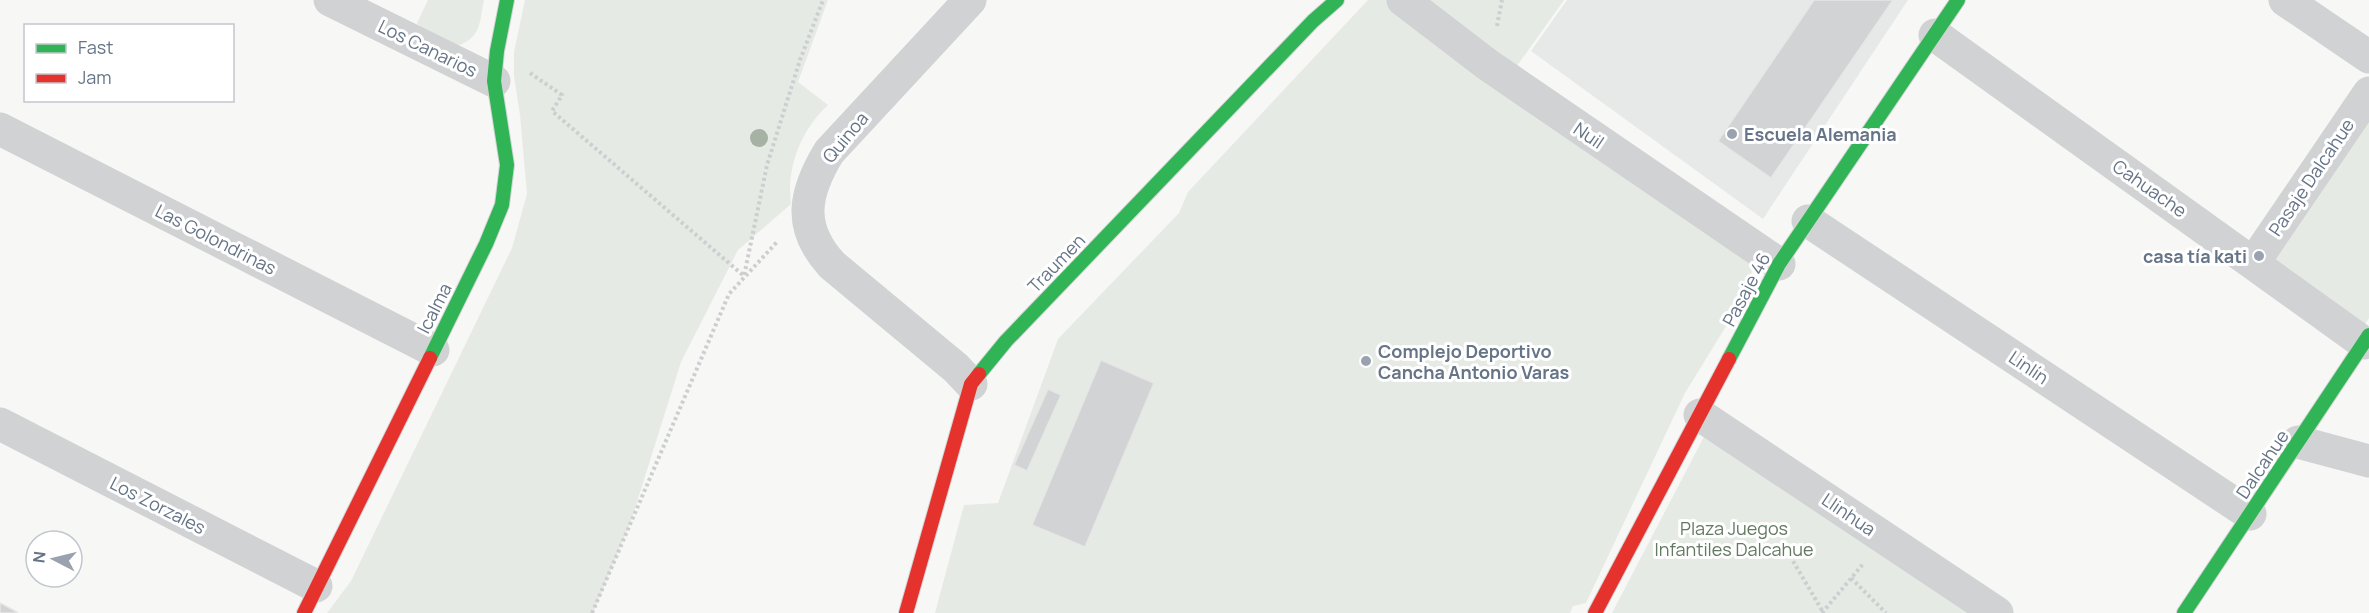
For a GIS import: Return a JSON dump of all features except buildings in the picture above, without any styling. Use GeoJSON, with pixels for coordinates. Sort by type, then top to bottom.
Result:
{"type":"FeatureCollection","features":[{"type":"Feature","properties":{"kind":"street","name":"Los Canarios"},"geometry":{"type":"LineString","coordinates":[[330,0],[495,66]]}},
{"type":"Feature","properties":{"kind":"street","name":"Icalma"},"geometry":{"type":"LineString","coordinates":[[310,600],[486,244],[502,205],[507,165],[495,66],[507,0]]}},
{"type":"Feature","properties":{"kind":"street","name":"Quinoa"},"geometry":{"type":"LineString","coordinates":[[970,0],[829,152],[816,173],[807,211],[810,228],[818,249],[832,265],[956,368],[971,384]]}},
{"type":"Feature","properties":{"kind":"street","name":"Traumen"},"geometry":{"type":"LineString","coordinates":[[906,613],[971,384],[1006,341],[1313,21],[1337,0]]}},
{"type":"Feature","properties":{"kind":"street","name":"Nuil"},"geometry":{"type":"LineString","coordinates":[[1403,0],[1488,65],[1779,264]]}},
{"type":"Feature","properties":{"kind":"street","name":"Pasaje 46"},"geometry":{"type":"LineString","coordinates":[[1595,613],[1779,264],[1958,0]]}},
{"type":"Feature","properties":{"kind":"street"},"geometry":{"type":"LineString","coordinates":[[2285,0],[2369,57]]}},
{"type":"Feature","properties":{"kind":"street","name":"Cahuache"},"geometry":{"type":"LineString","coordinates":[[1935,35],[2366,339]]}},
{"type":"Feature","properties":{"kind":"street","name":"Pasaje Dalcahue"},"geometry":{"type":"LineString","coordinates":[[2254,262],[2369,93]]}},
{"type":"Feature","properties":{"kind":"street","name":"Las Golondrinas"},"geometry":{"type":"LineString","coordinates":[[0,129],[433,350]]}},
{"type":"Feature","properties":{"kind":"street","name":"Linlín"},"geometry":{"type":"LineString","coordinates":[[1808,220],[2250,514]]}},
{"type":"Feature","properties":{"kind":"street","name":"Dalcahue"},"geometry":{"type":"LineString","coordinates":[[2184,613],[2366,339]]}},
{"type":"Feature","properties":{"kind":"street","name":"Llinhua"},"geometry":{"type":"LineString","coordinates":[[1700,415],[1997,613]]}},
{"type":"Feature","properties":{"kind":"street","name":"Los Zorzales"},"geometry":{"type":"LineString","coordinates":[[0,424],[310,600]]}},
{"type":"Feature","properties":{"kind":"street"},"geometry":{"type":"LineString","coordinates":[[2298,442],[2369,461]]}},
{"type":"Feature","properties":{"kind":"path"},"geometry":{"type":"LineString","coordinates":[[744,276],[767,165],[800,60],[822,0]]}},
{"type":"Feature","properties":{"kind":"path"},"geometry":{"type":"LineString","coordinates":[[495,66],[562,95],[552,111],[744,276]]}},
{"type":"Feature","properties":{"kind":"path"},"geometry":{"type":"LineString","coordinates":[[592,613],[729,294],[807,211]]}},
{"type":"Feature","properties":{"kind":"path"},"geometry":{"type":"LineString","coordinates":[[1790,556],[1823,613],[1884,537]]}},
{"type":"Feature","properties":{"kind":"path"},"geometry":{"type":"LineString","coordinates":[[1851,578],[1887,613]]}},
{"type":"Feature","properties":{"kind":"shaded area","name":"Escuela Alemania"},"geometry":{"type":"Polygon","coordinates":[[[1567,0],[1908,0],[1763,219],[1531,51],[1567,0]]]}},
{"type":"Feature","properties":{"kind":"green space"},"geometry":{"type":"Polygon","coordinates":[[[428,0],[484,0],[475,34],[457,46],[426,34],[417,23],[428,0]]]}},
{"type":"Feature","properties":{"kind":"green space"},"geometry":{"type":"Polygon","coordinates":[[[525,0],[828,0],[798,82],[828,105],[811,125],[798,149],[791,176],[791,204],[738,250],[681,362],[631,521],[593,613],[327,613],[351,581],[512,248],[527,194],[514,76],[514,52],[525,0]]]}},
{"type":"Feature","properties":{"kind":"green space","name":"Complejo Deportivo Cancha Antonio Varas"},"geometry":{"type":"Polygon","coordinates":[[[1368,0],[1564,0],[1502,87],[1751,261],[1752,279],[1736,310],[1685,393],[1586,603],[1573,606],[1570,613],[935,613],[964,505],[998,503],[1058,339],[1179,213],[1188,192],[1368,0]]]}},
{"type":"Feature","properties":{"kind":"green space"},"geometry":{"type":"Polygon","coordinates":[[[2369,101],[2369,318],[2362,329],[2262,260],[2369,101]]]}},
{"type":"Feature","properties":{"kind":"green space","name":"Plaza Juegos Infantiles Dalcahue"},"geometry":{"type":"Polygon","coordinates":[[[1707,431],[1977,613],[1612,613],[1707,431]]]}},
{"type":"Feature","properties":{"kind":"traffic: fast"},"geometry":{"type":"LineString","coordinates":[[430,358],[486,244],[502,205],[507,165],[494,81],[507,0]]}},
{"type":"Feature","properties":{"kind":"traffic: fast"},"geometry":{"type":"LineString","coordinates":[[979,374],[1006,341],[1313,21],[1337,0]]}},
{"type":"Feature","properties":{"kind":"traffic: fast"},"geometry":{"type":"LineString","coordinates":[[1729,359],[1779,264],[1958,0]]}},
{"type":"Feature","properties":{"kind":"traffic: fast"},"geometry":{"type":"LineString","coordinates":[[2184,613],[2369,335]]}},
{"type":"Feature","properties":{"kind":"traffic: jam"},"geometry":{"type":"LineString","coordinates":[[304,613],[430,358]]}},
{"type":"Feature","properties":{"kind":"traffic: jam"},"geometry":{"type":"LineString","coordinates":[[1595,613],[1729,359]]}},
{"type":"Feature","properties":{"kind":"traffic: jam"},"geometry":{"type":"LineString","coordinates":[[906,613],[971,384],[979,374]]}},
{"type":"Feature","properties":{"kind":"place","name":"Escuela Alemania"},"geometry":{"type":"Point","coordinates":[1732,134]}},
{"type":"Feature","properties":{"kind":"place","name":"casa tía kati"},"geometry":{"type":"Point","coordinates":[2259,256]}},
{"type":"Feature","properties":{"kind":"place","name":"Complejo Deportivo Cancha Antonio Varas"},"geometry":{"type":"Point","coordinates":[1366,361]}}]}
